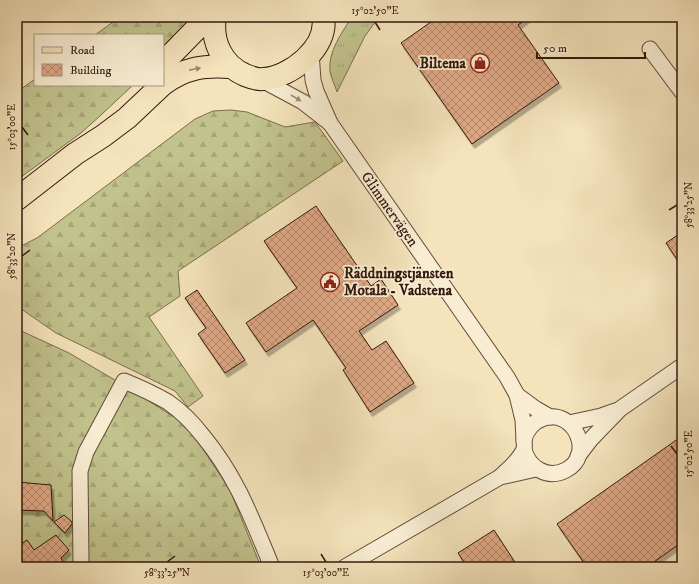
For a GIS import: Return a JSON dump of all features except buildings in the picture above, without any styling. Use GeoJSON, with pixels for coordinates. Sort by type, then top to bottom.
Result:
{"type":"FeatureCollection","features":[{"type":"Feature","properties":{"kind":"main road"},"geometry":{"type":"LineString","coordinates":[[164,62],[208,17]]}},
{"type":"Feature","properties":{"kind":"main road"},"geometry":{"type":"LineString","coordinates":[[214,17],[214,30],[218,47],[230,67]]}},
{"type":"Feature","properties":{"kind":"main road"},"geometry":{"type":"LineString","coordinates":[[164,84],[186,70],[214,66],[230,67],[247,76],[262,80],[283,74],[312,52],[320,39],[327,21]]}},
{"type":"Feature","properties":{"kind":"main road"},"geometry":{"type":"LineString","coordinates":[[75,154],[141,86]]}},
{"type":"Feature","properties":{"kind":"main road"},"geometry":{"type":"LineString","coordinates":[[17,199],[75,154],[127,118],[161,86]]}},
{"type":"Feature","properties":{"kind":"street"},"geometry":{"type":"LineString","coordinates":[[650,49],[682,92]]}},
{"type":"Feature","properties":{"kind":"street","name":"Glimmervägen"},"geometry":{"type":"LineString","coordinates":[[312,52],[313,80],[316,91],[330,123],[464,314],[518,395],[523,420],[524,444],[528,460],[536,469]]}},
{"type":"Feature","properties":{"kind":"street","name":"Glimmervägen"},"geometry":{"type":"LineString","coordinates":[[262,80],[303,102],[330,123]]}},
{"type":"Feature","properties":{"kind":"street"},"geometry":{"type":"LineString","coordinates":[[345,567],[500,478],[536,469],[543,472],[558,473],[571,466],[591,439],[620,409],[682,366]]}},
{"type":"Feature","properties":{"kind":"street"},"geometry":{"type":"LineString","coordinates":[[81,563],[80,471],[86,452],[96,430],[124,381],[143,388],[175,408],[193,424],[213,448],[241,493],[272,567]]}},
{"type":"Feature","properties":{"kind":"street","name":"Glimmervägen"},"geometry":{"type":"LineString","coordinates":[[518,395],[536,409],[550,417],[569,423]]}},
{"type":"Feature","properties":{"kind":"street"},"geometry":{"type":"LineString","coordinates":[[578,456],[580,448],[578,434],[569,423],[600,416],[620,409]]}},
{"type":"Feature","properties":{"kind":"street"},"geometry":{"type":"LineString","coordinates":[[500,478],[516,461],[531,427],[543,418],[550,417]]}},
{"type":"Feature","properties":{"kind":"green space"},"geometry":{"type":"Polygon","coordinates":[[[120,17],[196,17],[164,54],[164,34],[96,34],[120,17]]]}},
{"type":"Feature","properties":{"kind":"green space"},"geometry":{"type":"Polygon","coordinates":[[[352,17],[379,17],[365,36],[337,92],[330,71],[331,57],[336,42],[352,17]]]}},
{"type":"Feature","properties":{"kind":"green space"},"geometry":{"type":"Polygon","coordinates":[[[34,80],[34,86],[132,86],[81,133],[17,180],[17,92],[34,80]]]}},
{"type":"Feature","properties":{"kind":"green space"},"geometry":{"type":"Polygon","coordinates":[[[231,110],[247,112],[285,127],[315,122],[343,161],[178,271],[180,296],[149,317],[203,396],[188,407],[175,391],[56,333],[17,306],[17,248],[37,238],[195,119],[213,111],[231,110]]]}},
{"type":"Feature","properties":{"kind":"green space"},"geometry":{"type":"Polygon","coordinates":[[[17,329],[69,353],[182,422],[191,431],[230,490],[261,567],[17,567],[17,329]]]}},
{"type":"Feature","properties":{"kind":"place","name":"Biltema"},"geometry":{"type":"Point","coordinates":[480,63]}},
{"type":"Feature","properties":{"kind":"place","name":"Räddningstjänsten Motala - Vadstena"},"geometry":{"type":"Point","coordinates":[330,282]}}]}
